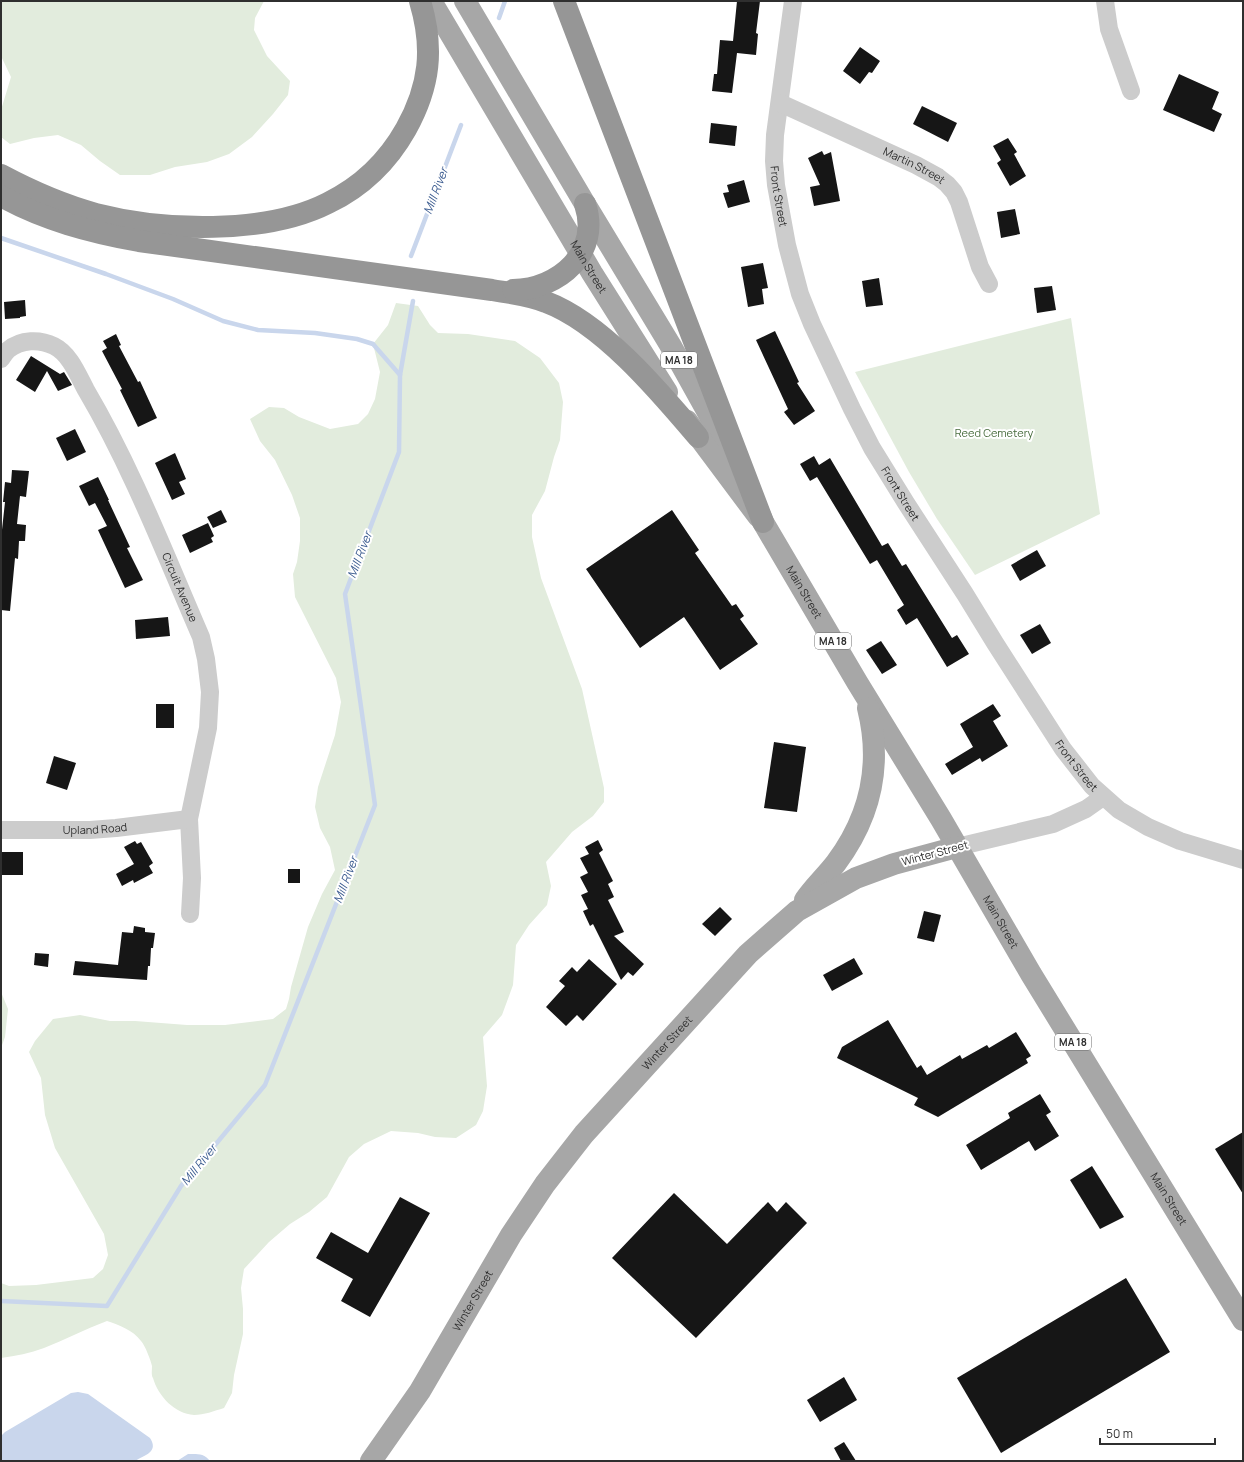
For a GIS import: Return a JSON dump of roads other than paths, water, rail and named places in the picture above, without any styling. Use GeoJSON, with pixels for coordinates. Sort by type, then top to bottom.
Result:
{"type":"FeatureCollection","features":[{"type":"Feature","properties":{"kind":"highway"},"geometry":{"type":"LineString","coordinates":[[1,175],[32,190],[79,208],[112,217],[165,226],[201,227],[238,225],[272,220],[314,209],[339,197],[372,173],[389,154],[410,122],[424,88],[428,63],[428,40],[420,1]]}},
{"type":"Feature","properties":{"kind":"highway"},"geometry":{"type":"LineString","coordinates":[[564,1],[763,522]]}},
{"type":"Feature","properties":{"kind":"highway"},"geometry":{"type":"LineString","coordinates":[[1,196],[46,217],[74,227],[104,235],[492,290],[546,301],[580,320],[610,344],[668,402],[698,437]]}},
{"type":"Feature","properties":{"kind":"highway"},"geometry":{"type":"LineString","coordinates":[[492,290],[517,290],[539,286],[567,270],[581,255],[586,246],[589,230],[588,214],[585,204]]}},
{"type":"Feature","properties":{"kind":"main road","name":"Main Street"},"geometry":{"type":"LineString","coordinates":[[431,1],[581,255],[648,362],[698,437],[763,522]]}},
{"type":"Feature","properties":{"kind":"main road","name":"Main Street"},"geometry":{"type":"LineString","coordinates":[[465,1],[697,391],[727,447],[763,522],[1031,974],[1243,1320]]}},
{"type":"Feature","properties":{"kind":"main road"},"geometry":{"type":"LineString","coordinates":[[797,911],[811,891],[836,863],[857,831],[867,806],[873,779],[875,756],[872,726],[864,693]]}},
{"type":"Feature","properties":{"kind":"main road","name":"Winter Street"},"geometry":{"type":"LineString","coordinates":[[371,1461],[420,1391],[528,1208],[562,1161],[584,1134],[748,954],[797,911],[856,878],[894,864],[957,847]]}},
{"type":"Feature","properties":{"kind":"street","name":"Front Street"},"geometry":{"type":"LineString","coordinates":[[793,1],[775,135],[774,160],[776,186],[787,245],[800,294],[830,365],[872,448],[1077,769],[1104,798],[1119,810],[1180,841],[1243,860]]}},
{"type":"Feature","properties":{"kind":"street"},"geometry":{"type":"LineString","coordinates":[[1105,1],[1109,29],[1131,91]]}},
{"type":"Feature","properties":{"kind":"street","name":"Martin Street"},"geometry":{"type":"LineString","coordinates":[[780,103],[916,165],[938,177],[947,184],[954,192],[959,202],[980,267],[989,284]]}},
{"type":"Feature","properties":{"kind":"street","name":"Circuit Avenue"},"geometry":{"type":"LineString","coordinates":[[1,359],[8,350],[23,341],[42,342],[55,347],[69,359],[108,428],[137,489],[201,637],[206,659],[210,692],[208,721],[201,764],[189,819],[192,878],[190,914]]}},
{"type":"Feature","properties":{"kind":"street","name":"Winter Street"},"geometry":{"type":"LineString","coordinates":[[957,847],[1053,824],[1086,809],[1104,798]]}},
{"type":"Feature","properties":{"kind":"street","name":"Upland Road"},"geometry":{"type":"LineString","coordinates":[[1,830],[90,830],[189,819]]}},
{"type":"Feature","properties":{"kind":"water"},"geometry":{"type":"Polygon","coordinates":[[[78,1392],[88,1394],[150,1438],[153,1447],[152,1450],[147,1455],[135,1461],[1,1461],[1,1436],[5,1432],[71,1393],[78,1392]]]}},
{"type":"Feature","properties":{"kind":"water"},"geometry":{"type":"Polygon","coordinates":[[[188,1454],[203,1455],[210,1461],[177,1461],[188,1454]]]}},
{"type":"Feature","properties":{"kind":"waterway","name":"Mill River"},"geometry":{"type":"LineString","coordinates":[[499,18],[505,1]]}},
{"type":"Feature","properties":{"kind":"waterway","name":"Mill River"},"geometry":{"type":"LineString","coordinates":[[411,256],[461,125]]}},
{"type":"Feature","properties":{"kind":"waterway"},"geometry":{"type":"LineString","coordinates":[[1,238],[173,299],[223,321],[258,330],[315,333],[357,339],[373,344],[400,375]]}},
{"type":"Feature","properties":{"kind":"waterway","name":"Mill River"},"geometry":{"type":"LineString","coordinates":[[1,1301],[107,1306],[181,1186],[265,1085],[375,805],[345,594],[399,452],[400,375],[413,301]]}},
{"type":"Feature","properties":{"kind":"park label","name":"Reed Cemetery"},"geometry":{"type":"Point","coordinates":[994,433]}}]}
